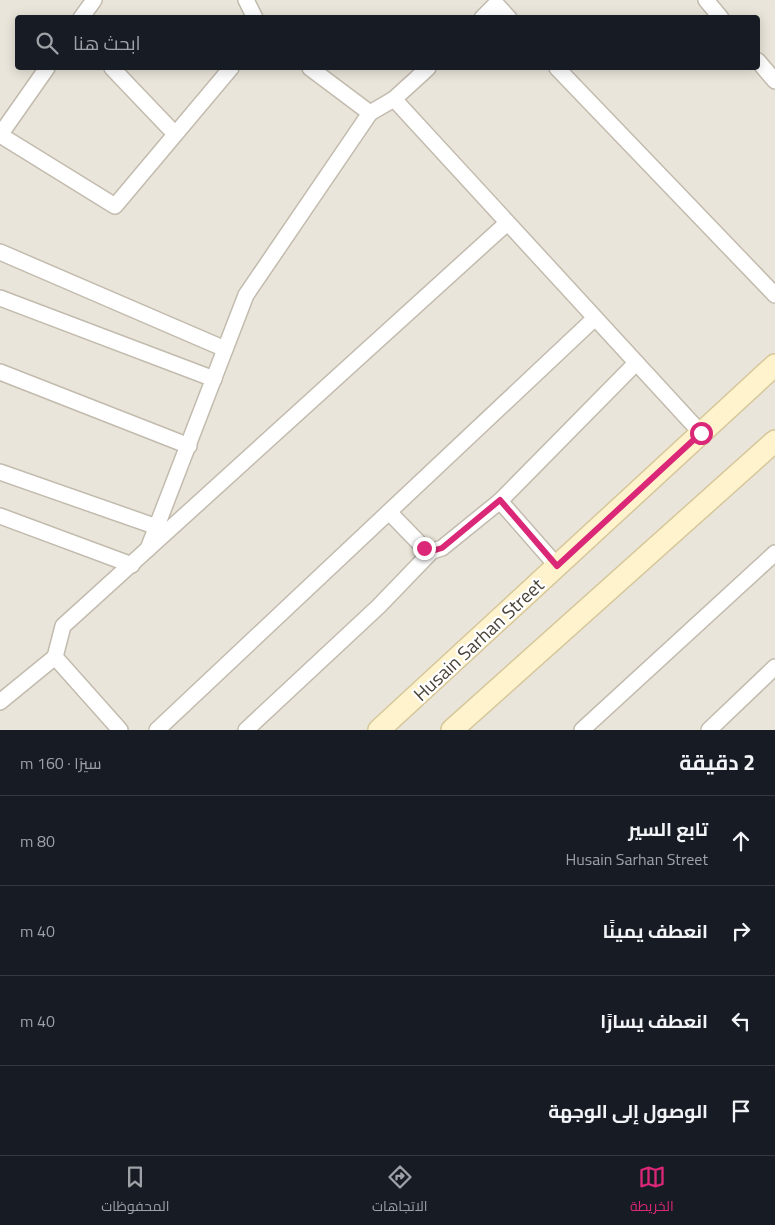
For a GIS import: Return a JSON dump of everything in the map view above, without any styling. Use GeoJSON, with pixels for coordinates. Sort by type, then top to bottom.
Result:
{"type":"FeatureCollection","features":[{"type":"Feature","properties":{"kind":"street"},"geometry":{"type":"LineString","coordinates":[[84,15],[94,0]]}},
{"type":"Feature","properties":{"kind":"street"},"geometry":{"type":"LineString","coordinates":[[246,0],[254,15]]}},
{"type":"Feature","properties":{"kind":"street"},"geometry":{"type":"LineString","coordinates":[[706,0],[718,15]]}},
{"type":"Feature","properties":{"kind":"street"},"geometry":{"type":"LineString","coordinates":[[485,15],[496,4],[506,15]]}},
{"type":"Feature","properties":{"kind":"street"},"geometry":{"type":"LineString","coordinates":[[760,63],[775,81]]}},
{"type":"Feature","properties":{"kind":"street"},"geometry":{"type":"LineString","coordinates":[[46,70],[0,135],[115,206],[229,70]]}},
{"type":"Feature","properties":{"kind":"street"},"geometry":{"type":"LineString","coordinates":[[114,70],[175,134]]}},
{"type":"Feature","properties":{"kind":"street"},"geometry":{"type":"LineString","coordinates":[[313,70],[370,113]]}},
{"type":"Feature","properties":{"kind":"street"},"geometry":{"type":"LineString","coordinates":[[148,549],[246,295],[370,113],[394,99],[426,70]]}},
{"type":"Feature","properties":{"kind":"street"},"geometry":{"type":"LineString","coordinates":[[559,70],[775,294]]}},
{"type":"Feature","properties":{"kind":"street"},"geometry":{"type":"LineString","coordinates":[[394,99],[701,433]]}},
{"type":"Feature","properties":{"kind":"street"},"geometry":{"type":"LineString","coordinates":[[0,702],[55,657],[63,626],[507,223]]}},
{"type":"Feature","properties":{"kind":"street"},"geometry":{"type":"LineString","coordinates":[[0,252],[225,349]]}},
{"type":"Feature","properties":{"kind":"street"},"geometry":{"type":"LineString","coordinates":[[0,298],[214,379]]}},
{"type":"Feature","properties":{"kind":"street"},"geometry":{"type":"LineString","coordinates":[[157,730],[595,318]]}},
{"type":"Feature","properties":{"kind":"street"},"geometry":{"type":"LineString","coordinates":[[246,730],[379,606],[432,551],[442,548],[500,500],[636,362]]}},
{"type":"Feature","properties":{"kind":"street","name":"Husain Sarhan Street"},"geometry":{"type":"LineString","coordinates":[[380,730],[775,365]]}},
{"type":"Feature","properties":{"kind":"street"},"geometry":{"type":"LineString","coordinates":[[0,372],[189,446]]}},
{"type":"Feature","properties":{"kind":"street"},"geometry":{"type":"LineString","coordinates":[[452,730],[775,441]]}},
{"type":"Feature","properties":{"kind":"street"},"geometry":{"type":"LineString","coordinates":[[0,472],[157,527]]}},
{"type":"Feature","properties":{"kind":"street"},"geometry":{"type":"LineString","coordinates":[[500,500],[557,566]]}},
{"type":"Feature","properties":{"kind":"street"},"geometry":{"type":"LineString","coordinates":[[389,512],[424,548],[432,551]]}},
{"type":"Feature","properties":{"kind":"street"},"geometry":{"type":"LineString","coordinates":[[0,516],[132,564]]}},
{"type":"Feature","properties":{"kind":"street"},"geometry":{"type":"LineString","coordinates":[[582,730],[775,553]]}},
{"type":"Feature","properties":{"kind":"street"},"geometry":{"type":"LineString","coordinates":[[55,657],[120,730]]}},
{"type":"Feature","properties":{"kind":"street"},"geometry":{"type":"LineString","coordinates":[[709,730],[775,667]]}},
{"type":"Feature","properties":{"kind":"shaded area"},"geometry":{"type":"Polygon","coordinates":[[[0,0],[775,0],[775,730],[0,730],[0,0]]]}},
{"type":"Feature","properties":{"kind":"route"},"geometry":{"type":"LineString","coordinates":[[424,548],[432,551],[442,548],[500,500],[557,566],[701,433]]}}]}
